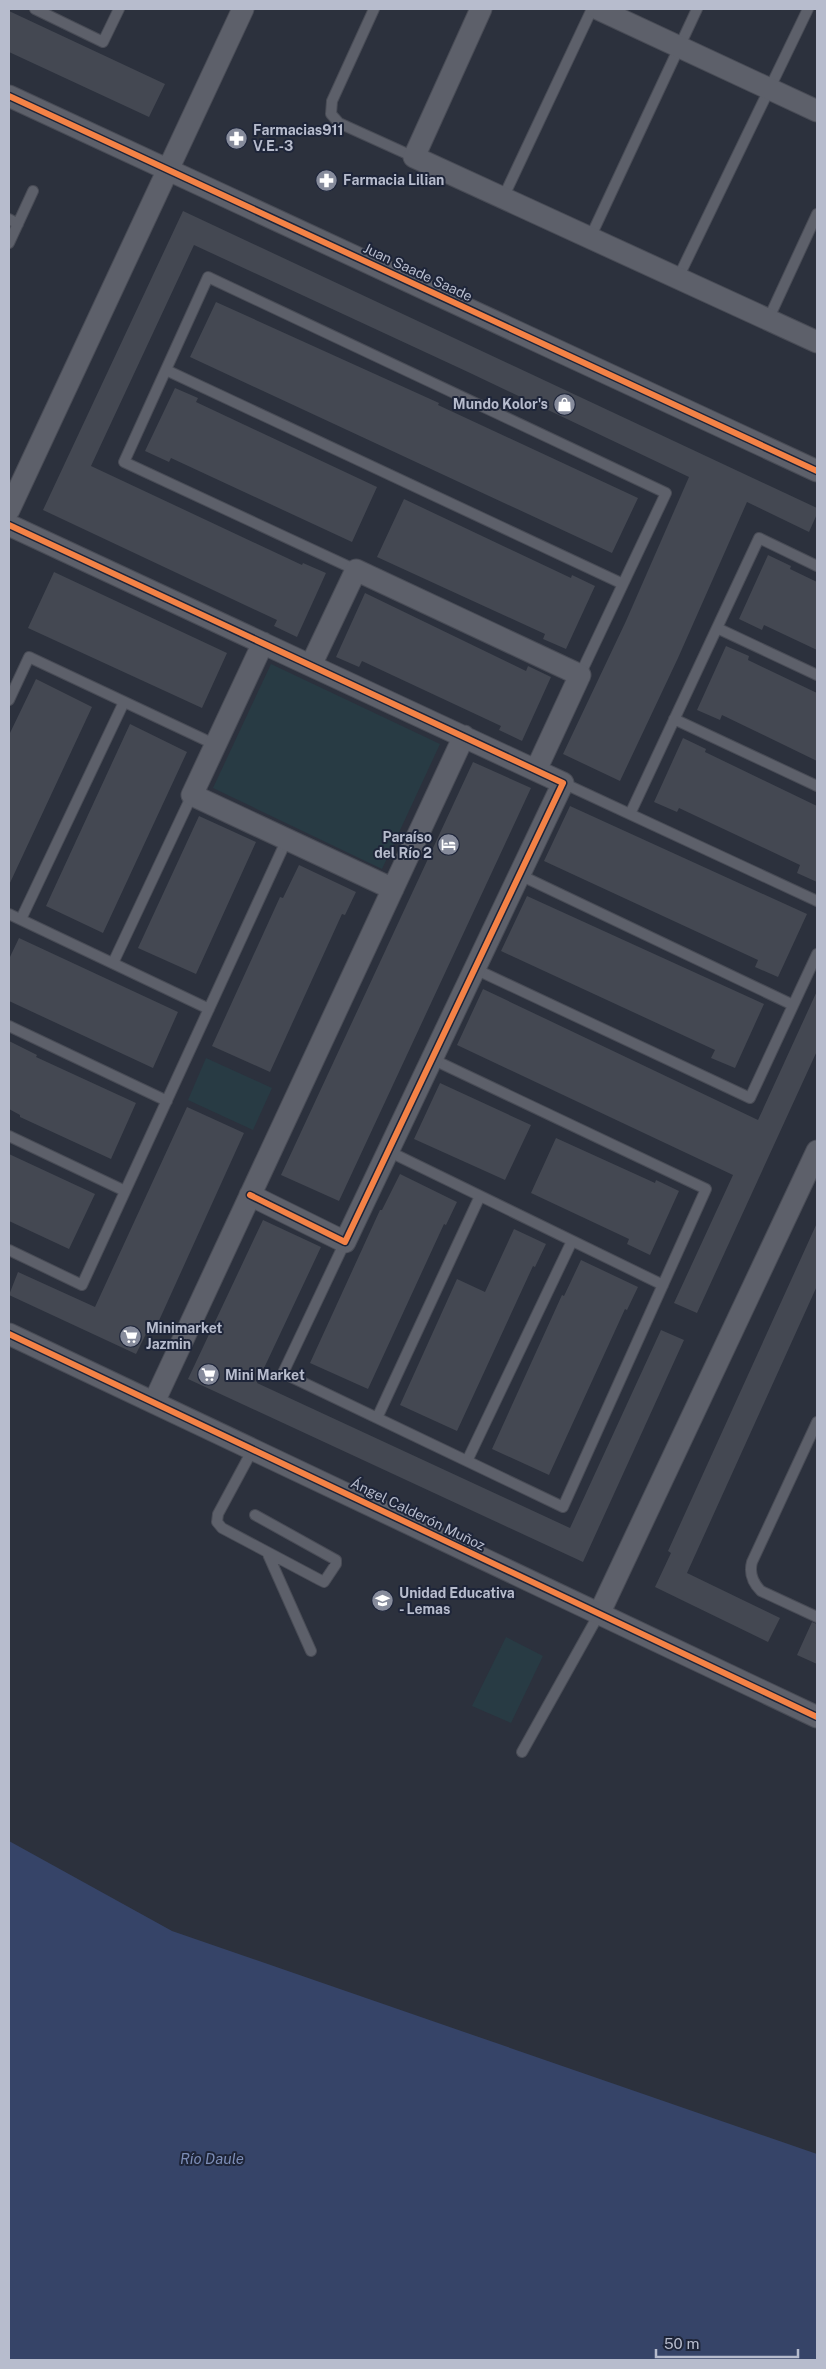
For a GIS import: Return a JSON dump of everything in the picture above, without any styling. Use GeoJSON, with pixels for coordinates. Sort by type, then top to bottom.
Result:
{"type":"FeatureCollection","features":[{"type":"Feature","properties":{"kind":"street"},"geometry":{"type":"LineString","coordinates":[[9,510],[243,9]]}},
{"type":"Feature","properties":{"kind":"street"},"geometry":{"type":"LineString","coordinates":[[482,9],[414,157],[817,342]]}},
{"type":"Feature","properties":{"kind":"street"},"geometry":{"type":"LineString","coordinates":[[598,9],[817,111]]}},
{"type":"Feature","properties":{"kind":"street","name":"Juan Saade Saade"},"geometry":{"type":"LineString","coordinates":[[9,96],[817,471]]}},
{"type":"Feature","properties":{"kind":"street"},"geometry":{"type":"LineString","coordinates":[[9,525],[564,783],[345,1242],[250,1195]]}},
{"type":"Feature","properties":{"kind":"street"},"geometry":{"type":"LineString","coordinates":[[311,665],[356,570],[580,675],[536,770]]}},
{"type":"Feature","properties":{"kind":"street"},"geometry":{"type":"LineString","coordinates":[[264,643],[192,795],[393,888]]}},
{"type":"Feature","properties":{"kind":"street"},"geometry":{"type":"LineString","coordinates":[[154,1402],[464,736]]}},
{"type":"Feature","properties":{"kind":"street"},"geometry":{"type":"LineString","coordinates":[[599,1614],[817,1151]]}},
{"type":"Feature","properties":{"kind":"street","name":"Ángel Calderón Muñoz"},"geometry":{"type":"LineString","coordinates":[[9,1334],[817,1717]]}},
{"type":"Feature","properties":{"kind":"lane"},"geometry":{"type":"LineString","coordinates":[[35,9],[104,42],[118,9]]}},
{"type":"Feature","properties":{"kind":"lane"},"geometry":{"type":"LineString","coordinates":[[374,9],[332,101],[331,114],[339,123],[414,157]]}},
{"type":"Feature","properties":{"kind":"lane"},"geometry":{"type":"LineString","coordinates":[[503,198],[592,9]]}},
{"type":"Feature","properties":{"kind":"lane"},"geometry":{"type":"LineString","coordinates":[[590,238],[697,9]]}},
{"type":"Feature","properties":{"kind":"lane"},"geometry":{"type":"LineString","coordinates":[[678,278],[808,9]]}},
{"type":"Feature","properties":{"kind":"lane"},"geometry":{"type":"LineString","coordinates":[[9,243],[13,222],[33,191]]}},
{"type":"Feature","properties":{"kind":"lane"},"geometry":{"type":"LineString","coordinates":[[768,320],[817,214]]}},
{"type":"Feature","properties":{"kind":"lane"},"geometry":{"type":"LineString","coordinates":[[356,570],[124,462],[208,277],[666,493],[580,675]]}},
{"type":"Feature","properties":{"kind":"lane"},"geometry":{"type":"LineString","coordinates":[[166,370],[623,584]]}},
{"type":"Feature","properties":{"kind":"lane"},"geometry":{"type":"LineString","coordinates":[[630,814],[759,538],[817,566]]}},
{"type":"Feature","properties":{"kind":"lane"},"geometry":{"type":"LineString","coordinates":[[717,628],[817,675]]}},
{"type":"Feature","properties":{"kind":"lane"},"geometry":{"type":"LineString","coordinates":[[9,700],[29,657],[216,745]]}},
{"type":"Feature","properties":{"kind":"lane"},"geometry":{"type":"LineString","coordinates":[[21,920],[124,702]]}},
{"type":"Feature","properties":{"kind":"lane"},"geometry":{"type":"LineString","coordinates":[[674,719],[817,786]]}},
{"type":"Feature","properties":{"kind":"lane"},"geometry":{"type":"LineString","coordinates":[[564,783],[817,901]]}},
{"type":"Feature","properties":{"kind":"lane"},"geometry":{"type":"LineString","coordinates":[[113,963],[192,795]]}},
{"type":"Feature","properties":{"kind":"lane"},"geometry":{"type":"LineString","coordinates":[[9,1250],[82,1285],[287,839]]}},
{"type":"Feature","properties":{"kind":"lane"},"geometry":{"type":"LineString","coordinates":[[520,875],[793,1005]]}},
{"type":"Feature","properties":{"kind":"lane"},"geometry":{"type":"LineString","coordinates":[[9,914],[209,1009]]}},
{"type":"Feature","properties":{"kind":"lane"},"geometry":{"type":"LineString","coordinates":[[475,969],[750,1098],[817,954]]}},
{"type":"Feature","properties":{"kind":"lane"},"geometry":{"type":"LineString","coordinates":[[9,1026],[167,1101]]}},
{"type":"Feature","properties":{"kind":"lane"},"geometry":{"type":"LineString","coordinates":[[345,1242],[283,1373],[563,1507],[706,1189],[432,1059]]}},
{"type":"Feature","properties":{"kind":"lane"},"geometry":{"type":"LineString","coordinates":[[9,1136],[125,1191]]}},
{"type":"Feature","properties":{"kind":"lane"},"geometry":{"type":"LineString","coordinates":[[388,1151],[663,1285]]}},
{"type":"Feature","properties":{"kind":"lane"},"geometry":{"type":"LineString","coordinates":[[377,1418],[480,1196]]}},
{"type":"Feature","properties":{"kind":"lane"},"geometry":{"type":"LineString","coordinates":[[467,1462],[572,1241]]}},
{"type":"Feature","properties":{"kind":"lane"},"geometry":{"type":"LineString","coordinates":[[817,1422],[750,1569],[755,1586],[761,1591],[817,1617]]}},
{"type":"Feature","properties":{"kind":"lane"},"geometry":{"type":"LineString","coordinates":[[252,1449],[218,1514],[217,1522],[222,1528],[324,1582],[336,1564],[332,1558],[255,1515]]}},
{"type":"Feature","properties":{"kind":"lane"},"geometry":{"type":"LineString","coordinates":[[267,1552],[311,1651]]}},
{"type":"Feature","properties":{"kind":"lane"},"geometry":{"type":"LineString","coordinates":[[522,1752],[599,1614]]}},
{"type":"Feature","properties":{"kind":"shaded area"},"geometry":{"type":"Polygon","coordinates":[[[271,664],[440,744],[382,869],[213,788],[271,664]]]}},
{"type":"Feature","properties":{"kind":"shaded area"},"geometry":{"type":"Polygon","coordinates":[[[206,1058],[272,1088],[253,1130],[188,1100],[206,1058]]]}},
{"type":"Feature","properties":{"kind":"shaded area"},"geometry":{"type":"Polygon","coordinates":[[[506,1637],[543,1656],[511,1723],[472,1706],[506,1637]]]}},
{"type":"Feature","properties":{"kind":"water","name":"Río Daule"},"geometry":{"type":"Polygon","coordinates":[[[9,1841],[172,1931],[817,2154],[817,2360],[9,2360],[9,1841]]]}},
{"type":"Feature","properties":{"kind":"building"},"geometry":{"type":"Polygon","coordinates":[[[9,11],[165,84],[149,117],[9,52],[9,11]]]}},
{"type":"Feature","properties":{"kind":"building"},"geometry":{"type":"Polygon","coordinates":[[[183,211],[817,508],[817,514],[809,532],[747,502],[678,658],[620,781],[563,754],[626,621],[689,477],[468,372],[194,245],[91,466],[302,565],[303,563],[326,573],[297,637],[274,626],[277,620],[43,510],[183,211]]]}},
{"type":"Feature","properties":{"kind":"building"},"geometry":{"type":"Polygon","coordinates":[[[216,302],[439,403],[438,405],[638,498],[612,553],[190,357],[216,302]]]}},
{"type":"Feature","properties":{"kind":"building"},"geometry":{"type":"Polygon","coordinates":[[[175,388],[198,398],[196,402],[377,487],[352,542],[171,458],[169,462],[145,451],[175,388]]]}},
{"type":"Feature","properties":{"kind":"building"},"geometry":{"type":"Polygon","coordinates":[[[404,499],[571,578],[572,575],[595,586],[566,649],[543,639],[545,634],[377,557],[404,499]]]}},
{"type":"Feature","properties":{"kind":"building"},"geometry":{"type":"Polygon","coordinates":[[[768,555],[791,566],[790,569],[817,582],[817,650],[764,625],[762,630],[739,619],[768,555]]]}},
{"type":"Feature","properties":{"kind":"building"},"geometry":{"type":"Polygon","coordinates":[[[54,572],[227,653],[202,708],[28,628],[54,572]]]}},
{"type":"Feature","properties":{"kind":"building"},"geometry":{"type":"Polygon","coordinates":[[[365,593],[526,671],[528,666],[551,677],[522,741],[499,730],[501,726],[362,661],[359,667],[336,657],[365,593]]]}},
{"type":"Feature","properties":{"kind":"building"},"geometry":{"type":"Polygon","coordinates":[[[726,646],[749,656],[748,660],[817,693],[817,761],[722,715],[720,720],[697,710],[726,646]]]}},
{"type":"Feature","properties":{"kind":"building"},"geometry":{"type":"Polygon","coordinates":[[[36,679],[92,707],[9,885],[9,735],[36,679]]]}},
{"type":"Feature","properties":{"kind":"building"},"geometry":{"type":"Polygon","coordinates":[[[130,724],[187,752],[103,933],[46,906],[130,724]]]}},
{"type":"Feature","properties":{"kind":"building"},"geometry":{"type":"Polygon","coordinates":[[[683,738],[706,749],[705,752],[817,806],[817,882],[797,873],[800,865],[679,808],[677,812],[654,802],[683,738]]]}},
{"type":"Feature","properties":{"kind":"building"},"geometry":{"type":"Polygon","coordinates":[[[473,762],[531,788],[339,1201],[281,1175],[473,762]]]}},
{"type":"Feature","properties":{"kind":"building"},"geometry":{"type":"Polygon","coordinates":[[[570,806],[807,914],[778,977],[755,967],[758,960],[544,861],[570,806]]]}},
{"type":"Feature","properties":{"kind":"building"},"geometry":{"type":"Polygon","coordinates":[[[199,816],[256,842],[196,974],[138,948],[199,816]]]}},
{"type":"Feature","properties":{"kind":"building"},"geometry":{"type":"Polygon","coordinates":[[[299,865],[356,892],[345,915],[342,914],[270,1072],[212,1046],[280,897],[283,898],[299,865]]]}},
{"type":"Feature","properties":{"kind":"building"},"geometry":{"type":"Polygon","coordinates":[[[527,896],[764,1004],[735,1068],[711,1058],[715,1050],[501,951],[527,896]]]}},
{"type":"Feature","properties":{"kind":"building"},"geometry":{"type":"Polygon","coordinates":[[[19,938],[178,1012],[153,1068],[9,1001],[9,959],[19,938]]]}},
{"type":"Feature","properties":{"kind":"building"},"geometry":{"type":"Polygon","coordinates":[[[483,989],[758,1120],[817,991],[817,1051],[697,1313],[674,1303],[733,1175],[457,1045],[483,989]]]}},
{"type":"Feature","properties":{"kind":"building"},"geometry":{"type":"Polygon","coordinates":[[[9,1041],[37,1055],[36,1057],[136,1103],[111,1159],[20,1117],[20,1115],[9,1109],[9,1041]]]}},
{"type":"Feature","properties":{"kind":"building"},"geometry":{"type":"Polygon","coordinates":[[[440,1083],[531,1125],[505,1180],[414,1139],[440,1083]]]}},
{"type":"Feature","properties":{"kind":"building"},"geometry":{"type":"Polygon","coordinates":[[[187,1107],[244,1133],[157,1325],[152,1322],[136,1354],[9,1295],[18,1272],[95,1307],[187,1107]]]}},
{"type":"Feature","properties":{"kind":"building"},"geometry":{"type":"Polygon","coordinates":[[[556,1138],[655,1183],[656,1180],[679,1191],[650,1255],[627,1244],[629,1239],[531,1193],[556,1138]]]}},
{"type":"Feature","properties":{"kind":"building"},"geometry":{"type":"Polygon","coordinates":[[[9,1154],[95,1194],[69,1249],[9,1221],[9,1154]]]}},
{"type":"Feature","properties":{"kind":"building"},"geometry":{"type":"Polygon","coordinates":[[[400,1174],[457,1202],[446,1225],[444,1224],[368,1389],[310,1363],[380,1210],[382,1210],[400,1174]]]}},
{"type":"Feature","properties":{"kind":"building"},"geometry":{"type":"Polygon","coordinates":[[[263,1220],[321,1247],[257,1383],[570,1528],[661,1330],[684,1340],[583,1562],[188,1379],[263,1220]]]}},
{"type":"Feature","properties":{"kind":"building"},"geometry":{"type":"Polygon","coordinates":[[[817,1223],[817,1286],[687,1573],[780,1618],[768,1642],[655,1587],[671,1553],[668,1551],[817,1223]]]}},
{"type":"Feature","properties":{"kind":"building"},"geometry":{"type":"Polygon","coordinates":[[[514,1229],[546,1244],[535,1267],[533,1266],[457,1431],[400,1405],[457,1279],[485,1292],[514,1229]]]}},
{"type":"Feature","properties":{"kind":"building"},"geometry":{"type":"Polygon","coordinates":[[[581,1260],[638,1287],[627,1310],[625,1309],[549,1475],[492,1449],[562,1295],[564,1296],[581,1260]]]}},
{"type":"Feature","properties":{"kind":"building"},"geometry":{"type":"Polygon","coordinates":[[[812,1622],[817,1624],[817,1664],[797,1655],[812,1622]]]}},
{"type":"Feature","properties":{"kind":"cycle path"},"geometry":{"type":"LineString","coordinates":[[9,96],[817,471]]}},
{"type":"Feature","properties":{"kind":"cycle path"},"geometry":{"type":"LineString","coordinates":[[9,525],[563,783],[345,1242],[250,1195]]}},
{"type":"Feature","properties":{"kind":"cycle path"},"geometry":{"type":"LineString","coordinates":[[9,1334],[817,1717]]}},
{"type":"Feature","properties":{"kind":"place","name":"Farmacias911 V.E.-3"},"geometry":{"type":"Point","coordinates":[237,138]}},
{"type":"Feature","properties":{"kind":"place","name":"Farmacia Lilian"},"geometry":{"type":"Point","coordinates":[327,180]}},
{"type":"Feature","properties":{"kind":"place","name":"Mundo Kolor's"},"geometry":{"type":"Point","coordinates":[564,404]}},
{"type":"Feature","properties":{"kind":"place","name":"Paraíso del Río 2"},"geometry":{"type":"Point","coordinates":[448,845]}},
{"type":"Feature","properties":{"kind":"place","name":"Minimarket Jazmin"},"geometry":{"type":"Point","coordinates":[130,1336]}},
{"type":"Feature","properties":{"kind":"place","name":"Mini Market"},"geometry":{"type":"Point","coordinates":[209,1375]}},
{"type":"Feature","properties":{"kind":"place","name":"Unidad Educativa - Lemas"},"geometry":{"type":"Point","coordinates":[383,1601]}}]}
